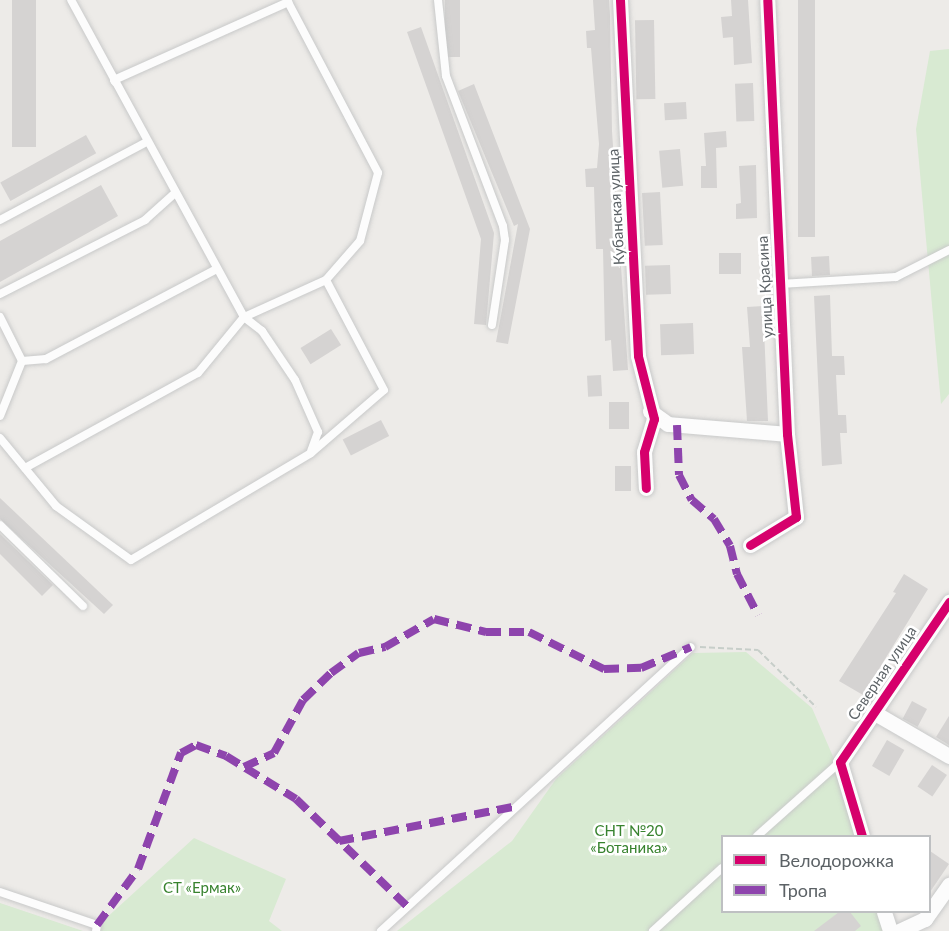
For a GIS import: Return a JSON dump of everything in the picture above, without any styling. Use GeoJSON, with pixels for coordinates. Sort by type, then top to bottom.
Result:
{"type":"FeatureCollection","features":[{"type":"Feature","properties":{"kind":"street","name":"Кубанская улица"},"geometry":{"type":"LineString","coordinates":[[620,0],[638,356],[650,411],[654,419],[644,452],[646,488]]}},
{"type":"Feature","properties":{"kind":"street","name":"улица Красина"},"geometry":{"type":"LineString","coordinates":[[750,545],[796,518],[787,434],[767,0]]}},
{"type":"Feature","properties":{"kind":"street"},"geometry":{"type":"LineString","coordinates":[[650,411],[668,424],[787,434]]}},
{"type":"Feature","properties":{"kind":"street","name":"Северная улица"},"geometry":{"type":"LineString","coordinates":[[840,762],[948,605]]}},
{"type":"Feature","properties":{"kind":"street"},"geometry":{"type":"LineString","coordinates":[[873,712],[949,756]]}},
{"type":"Feature","properties":{"kind":"street"},"geometry":{"type":"LineString","coordinates":[[840,762],[861,835]]}},
{"type":"Feature","properties":{"kind":"street"},"geometry":{"type":"LineString","coordinates":[[931,910],[949,885]]}},
{"type":"Feature","properties":{"kind":"street"},"geometry":{"type":"LineString","coordinates":[[884,913],[890,931]]}},
{"type":"Feature","properties":{"kind":"street"},"geometry":{"type":"LineString","coordinates":[[899,931],[925,919],[929,913]]}},
{"type":"Feature","properties":{"kind":"lane"},"geometry":{"type":"LineString","coordinates":[[71,0],[177,196]]}},
{"type":"Feature","properties":{"kind":"lane"},"geometry":{"type":"LineString","coordinates":[[438,0],[446,76],[503,226],[505,240],[492,325]]}},
{"type":"Feature","properties":{"kind":"lane"},"geometry":{"type":"LineString","coordinates":[[25,468],[198,373],[244,317],[326,280],[360,241],[378,173],[288,2],[114,80]]}},
{"type":"Feature","properties":{"kind":"lane"},"geometry":{"type":"LineString","coordinates":[[114,80],[244,317],[262,331],[295,380],[318,432],[311,453]]}},
{"type":"Feature","properties":{"kind":"lane"},"geometry":{"type":"LineString","coordinates":[[0,220],[147,142]]}},
{"type":"Feature","properties":{"kind":"lane"},"geometry":{"type":"LineString","coordinates":[[0,294],[145,220],[177,196]]}},
{"type":"Feature","properties":{"kind":"lane"},"geometry":{"type":"LineString","coordinates":[[780,284],[896,277],[949,250]]}},
{"type":"Feature","properties":{"kind":"lane"},"geometry":{"type":"LineString","coordinates":[[22,362],[46,359],[217,269]]}},
{"type":"Feature","properties":{"kind":"lane"},"geometry":{"type":"LineString","coordinates":[[0,438],[56,506],[131,560],[311,453],[384,390],[326,280]]}},
{"type":"Feature","properties":{"kind":"lane"},"geometry":{"type":"LineString","coordinates":[[0,317],[22,362],[0,416]]}},
{"type":"Feature","properties":{"kind":"lane"},"geometry":{"type":"LineString","coordinates":[[0,525],[83,606]]}},
{"type":"Feature","properties":{"kind":"lane"},"geometry":{"type":"LineString","coordinates":[[381,931],[691,647]]}},
{"type":"Feature","properties":{"kind":"lane","name":"Северная улица"},"geometry":{"type":"LineString","coordinates":[[759,835],[840,762]]}},
{"type":"Feature","properties":{"kind":"lane"},"geometry":{"type":"LineString","coordinates":[[653,931],[721,870]]}},
{"type":"Feature","properties":{"kind":"lane"},"geometry":{"type":"LineString","coordinates":[[0,892],[96,928]]}},
{"type":"Feature","properties":{"kind":"path"},"geometry":{"type":"LineString","coordinates":[[691,647],[758,650],[816,707]]}},
{"type":"Feature","properties":{"kind":"green space"},"geometry":{"type":"Polygon","coordinates":[[[949,49],[949,394],[941,404],[916,129],[930,51],[949,49]]]}},
{"type":"Feature","properties":{"kind":"green space","name":"СНТ №20 «Ботаника»"},"geometry":{"type":"Polygon","coordinates":[[[746,652],[812,708],[841,775],[860,835],[721,835],[721,913],[885,913],[891,931],[397,931],[512,841],[556,779],[693,653],[746,652]]]}},
{"type":"Feature","properties":{"kind":"green space","name":"СТ «Ермак»"},"geometry":{"type":"Polygon","coordinates":[[[194,838],[286,879],[269,921],[282,931],[92,931],[194,838]]]}},
{"type":"Feature","properties":{"kind":"green space"},"geometry":{"type":"Polygon","coordinates":[[[0,903],[83,931],[0,931],[0,903]]]}},
{"type":"Feature","properties":{"kind":"building"},"geometry":{"type":"Polygon","coordinates":[[[12,0],[36,0],[36,147],[12,147],[12,0]]]}},
{"type":"Feature","properties":{"kind":"building"},"geometry":{"type":"Polygon","coordinates":[[[445,0],[460,0],[460,57],[445,57],[445,0]]]}},
{"type":"Feature","properties":{"kind":"building"},"geometry":{"type":"Polygon","coordinates":[[[593,0],[609,0],[612,131],[628,370],[613,371],[611,340],[605,341],[603,249],[596,249],[594,187],[586,187],[585,169],[597,168],[599,144],[591,48],[587,48],[586,31],[595,30],[593,0]]]}},
{"type":"Feature","properties":{"kind":"building"},"geometry":{"type":"Polygon","coordinates":[[[731,0],[748,0],[752,63],[734,65],[733,37],[723,38],[721,17],[732,16],[731,0]]]}},
{"type":"Feature","properties":{"kind":"building"},"geometry":{"type":"Polygon","coordinates":[[[798,0],[815,0],[815,237],[798,237],[798,0]]]}},
{"type":"Feature","properties":{"kind":"building"},"geometry":{"type":"Polygon","coordinates":[[[635,20],[654,20],[655,99],[636,99],[635,20]]]}},
{"type":"Feature","properties":{"kind":"building"},"geometry":{"type":"Polygon","coordinates":[[[421,27],[494,233],[486,325],[474,324],[481,239],[407,32],[421,27]]]}},
{"type":"Feature","properties":{"kind":"building"},"geometry":{"type":"Polygon","coordinates":[[[753,83],[754,121],[736,122],[735,84],[753,83]]]}},
{"type":"Feature","properties":{"kind":"building"},"geometry":{"type":"Polygon","coordinates":[[[474,84],[530,229],[508,344],[496,342],[518,224],[514,226],[458,91],[474,84]]]}},
{"type":"Feature","properties":{"kind":"building"},"geometry":{"type":"Polygon","coordinates":[[[686,102],[687,119],[665,120],[664,103],[686,102]]]}},
{"type":"Feature","properties":{"kind":"building"},"geometry":{"type":"Polygon","coordinates":[[[726,131],[727,147],[716,148],[717,188],[701,188],[701,166],[706,166],[704,133],[726,131]]]}},
{"type":"Feature","properties":{"kind":"building"},"geometry":{"type":"Polygon","coordinates":[[[86,135],[96,153],[10,201],[0,183],[86,135]]]}},
{"type":"Feature","properties":{"kind":"building"},"geometry":{"type":"Polygon","coordinates":[[[680,149],[683,186],[662,188],[659,151],[680,149]]]}},
{"type":"Feature","properties":{"kind":"building"},"geometry":{"type":"Polygon","coordinates":[[[756,165],[757,218],[736,219],[736,204],[741,203],[739,166],[756,165]]]}},
{"type":"Feature","properties":{"kind":"building"},"geometry":{"type":"Polygon","coordinates":[[[101,185],[118,216],[0,282],[0,241],[101,185]]]}},
{"type":"Feature","properties":{"kind":"building"},"geometry":{"type":"Polygon","coordinates":[[[660,192],[663,245],[645,246],[642,193],[660,192]]]}},
{"type":"Feature","properties":{"kind":"building"},"geometry":{"type":"Polygon","coordinates":[[[719,253],[741,253],[741,274],[719,274],[719,253]]]}},
{"type":"Feature","properties":{"kind":"building"},"geometry":{"type":"Polygon","coordinates":[[[829,256],[830,275],[812,276],[811,257],[829,256]]]}},
{"type":"Feature","properties":{"kind":"building"},"geometry":{"type":"Polygon","coordinates":[[[670,265],[671,294],[646,295],[645,266],[670,265]]]}},
{"type":"Feature","properties":{"kind":"building"},"geometry":{"type":"Polygon","coordinates":[[[830,295],[832,356],[844,356],[845,375],[836,375],[838,415],[846,415],[847,433],[840,433],[842,464],[822,466],[814,296],[830,295]]]}},
{"type":"Feature","properties":{"kind":"building"},"geometry":{"type":"Polygon","coordinates":[[[763,306],[768,421],[747,421],[742,347],[750,347],[747,307],[763,306]]]}},
{"type":"Feature","properties":{"kind":"building"},"geometry":{"type":"Polygon","coordinates":[[[693,323],[694,354],[661,355],[660,324],[693,323]]]}},
{"type":"Feature","properties":{"kind":"building"},"geometry":{"type":"Polygon","coordinates":[[[331,329],[341,345],[311,364],[300,348],[331,329]]]}},
{"type":"Feature","properties":{"kind":"building"},"geometry":{"type":"Polygon","coordinates":[[[601,375],[602,396],[588,397],[587,376],[601,375]]]}},
{"type":"Feature","properties":{"kind":"building"},"geometry":{"type":"Polygon","coordinates":[[[609,402],[629,402],[629,429],[609,429],[609,402]]]}},
{"type":"Feature","properties":{"kind":"building"},"geometry":{"type":"Polygon","coordinates":[[[381,420],[389,436],[351,456],[343,440],[381,420]]]}},
{"type":"Feature","properties":{"kind":"building"},"geometry":{"type":"Polygon","coordinates":[[[615,466],[631,466],[631,491],[615,491],[615,466]]]}},
{"type":"Feature","properties":{"kind":"building"},"geometry":{"type":"Polygon","coordinates":[[[0,498],[113,605],[104,614],[0,519],[0,498]]]}},
{"type":"Feature","properties":{"kind":"building"},"geometry":{"type":"Polygon","coordinates":[[[0,534],[53,585],[42,596],[0,554],[0,534]]]}},
{"type":"Feature","properties":{"kind":"building"},"geometry":{"type":"Polygon","coordinates":[[[904,574],[928,589],[863,695],[839,681],[896,593],[893,592],[904,574]]]}},
{"type":"Feature","properties":{"kind":"building"},"geometry":{"type":"Polygon","coordinates":[[[912,701],[927,709],[918,727],[903,719],[912,701]]]}},
{"type":"Feature","properties":{"kind":"building"},"geometry":{"type":"Polygon","coordinates":[[[949,716],[949,745],[936,737],[949,716]]]}},
{"type":"Feature","properties":{"kind":"building"},"geometry":{"type":"Polygon","coordinates":[[[887,740],[904,750],[889,776],[872,766],[887,740]]]}},
{"type":"Feature","properties":{"kind":"building"},"geometry":{"type":"Polygon","coordinates":[[[932,765],[947,775],[932,797],[917,787],[932,765]]]}},
{"type":"Feature","properties":{"kind":"building"},"geometry":{"type":"Polygon","coordinates":[[[931,852],[949,864],[931,891],[931,852]]]}},
{"type":"Feature","properties":{"kind":"building"},"geometry":{"type":"Polygon","coordinates":[[[838,913],[851,913],[861,926],[855,931],[814,931],[838,913]]]}},
{"type":"Feature","properties":{"kind":"marked path"},"geometry":{"type":"LineString","coordinates":[[677,425],[679,475],[692,500],[714,519],[730,546],[737,574],[758,615]]}},
{"type":"Feature","properties":{"kind":"marked path"},"geometry":{"type":"LineString","coordinates":[[244,767],[274,753],[303,700],[331,673],[359,653],[385,647],[434,619],[486,632],[529,632],[604,669],[641,668],[691,647]]}},
{"type":"Feature","properties":{"kind":"marked path"},"geometry":{"type":"LineString","coordinates":[[97,925],[138,869],[181,753],[196,745],[226,756],[296,799],[408,907]]}},
{"type":"Feature","properties":{"kind":"marked path"},"geometry":{"type":"LineString","coordinates":[[339,841],[518,806]]}},
{"type":"Feature","properties":{"kind":"cycle path"},"geometry":{"type":"LineString","coordinates":[[620,0],[638,356],[654,419],[644,452],[646,488]]}},
{"type":"Feature","properties":{"kind":"cycle path"},"geometry":{"type":"LineString","coordinates":[[750,545],[796,517],[787,434],[767,0]]}},
{"type":"Feature","properties":{"kind":"cycle path"},"geometry":{"type":"LineString","coordinates":[[862,835],[840,762],[949,602]]}}]}
